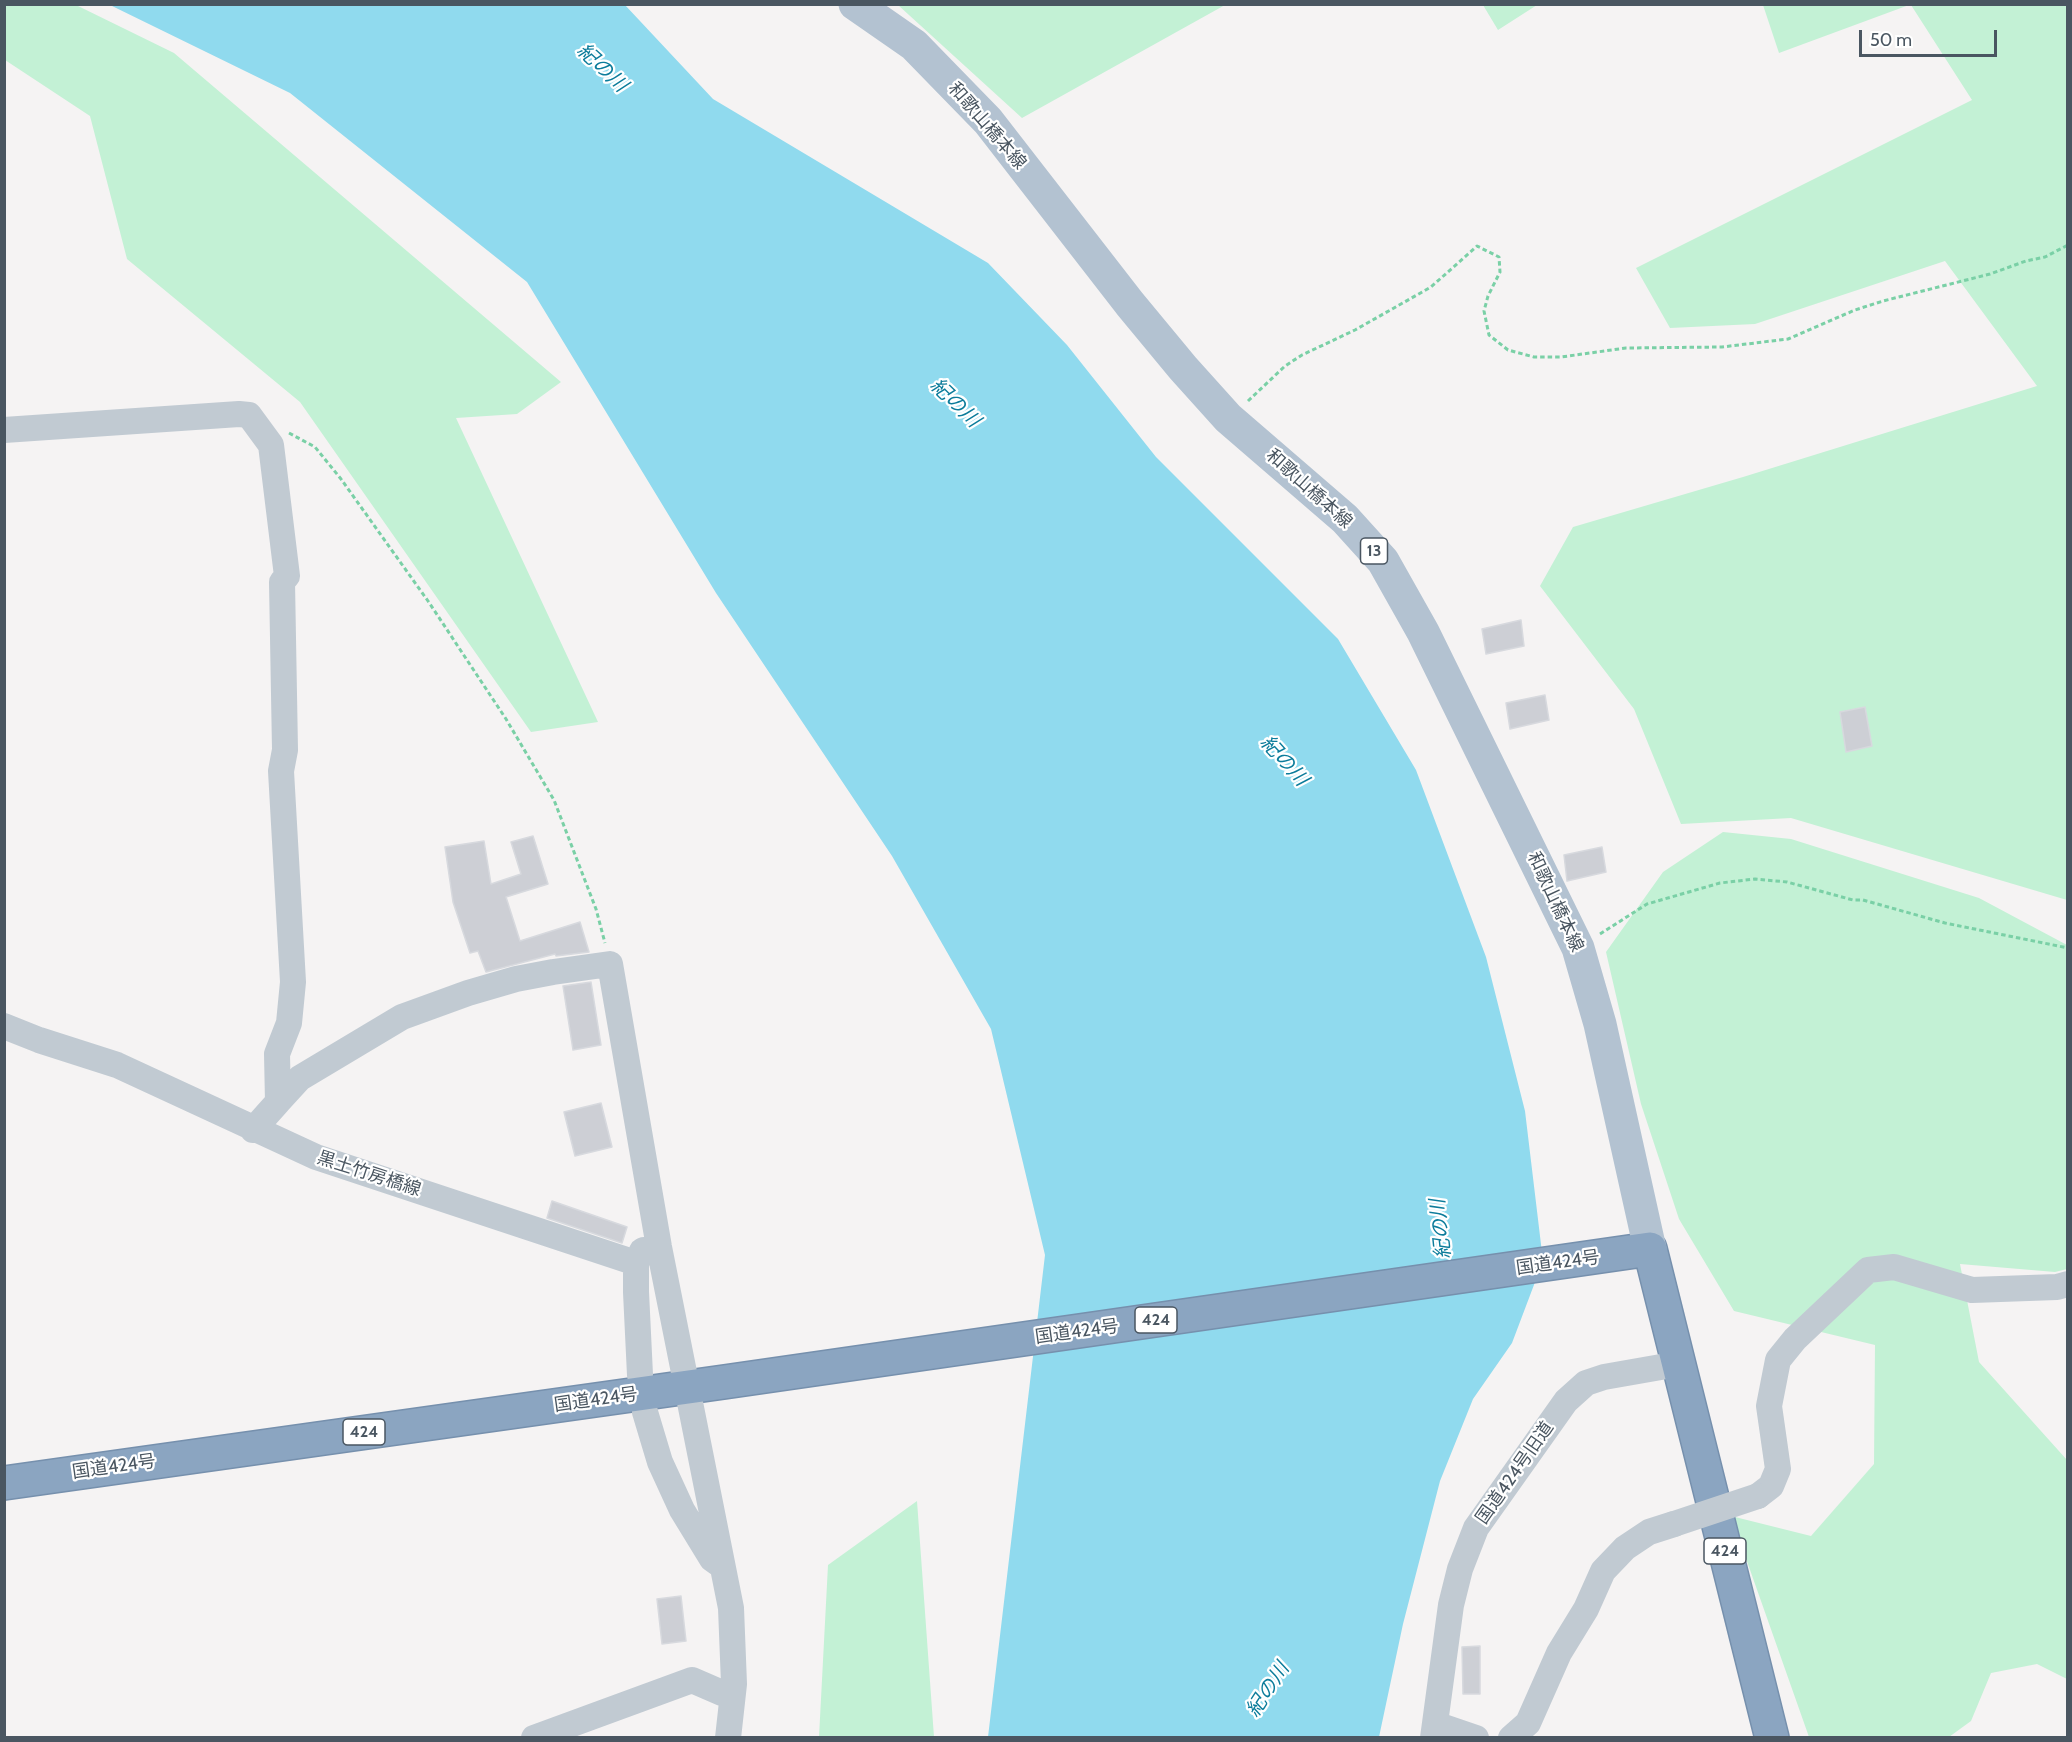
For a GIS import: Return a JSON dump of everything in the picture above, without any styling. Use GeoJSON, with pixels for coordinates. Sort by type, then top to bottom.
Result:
{"type":"FeatureCollection","features":[{"type":"Feature","properties":{"kind":"highway","name":"国道424号"},"geometry":{"type":"LineString","coordinates":[[4,1483],[1650,1249]]}},
{"type":"Feature","properties":{"kind":"highway","name":"424"},"geometry":{"type":"LineString","coordinates":[[1650,1249],[1772,1737]]}},
{"type":"Feature","properties":{"kind":"main road","name":"和歌山橋本線"},"geometry":{"type":"LineString","coordinates":[[855,4],[914,45],[988,121],[1130,304],[1183,368],[1228,418],[1345,519],[1383,561],[1423,632],[1578,948],[1600,1024],[1650,1249]]}},
{"type":"Feature","properties":{"kind":"street"},"geometry":{"type":"LineString","coordinates":[[4,430],[249,415],[271,445],[287,576],[282,582],[285,750],[281,771],[293,982],[288,1023],[277,1054],[278,1102]]}},
{"type":"Feature","properties":{"kind":"street"},"geometry":{"type":"LineString","coordinates":[[253,1130],[300,1078],[402,1017],[468,993],[516,979],[610,964],[659,1247],[730,1608],[734,1684],[729,1737]]}},
{"type":"Feature","properties":{"kind":"street","name":"黒土竹房橋線"},"geometry":{"type":"LineString","coordinates":[[4,1026],[39,1041],[117,1065],[253,1130],[316,1157],[636,1263]]}},
{"type":"Feature","properties":{"kind":"street"},"geometry":{"type":"LineString","coordinates":[[640,1375],[636,1263],[642,1251],[659,1247]]}},
{"type":"Feature","properties":{"kind":"street"},"geometry":{"type":"LineString","coordinates":[[1511,1737],[1528,1723],[1559,1653],[1586,1610],[1603,1571],[1625,1548],[1649,1532],[1758,1496],[1771,1486],[1778,1469],[1770,1406],[1778,1360],[1795,1339],[1868,1270],[1894,1267],[1972,1290],[2057,1287],[2067,1284]]}},
{"type":"Feature","properties":{"kind":"street","name":"国道424号旧道"},"geometry":{"type":"LineString","coordinates":[[1434,1731],[1451,1605],[1460,1569],[1476,1528],[1566,1401],[1586,1383],[1604,1377],[1678,1364]]}},
{"type":"Feature","properties":{"kind":"street"},"geometry":{"type":"LineString","coordinates":[[645,1412],[660,1462],[682,1510],[712,1559],[722,1566]]}},
{"type":"Feature","properties":{"kind":"street"},"geometry":{"type":"LineString","coordinates":[[712,1737],[732,1650]]}},
{"type":"Feature","properties":{"kind":"street"},"geometry":{"type":"LineString","coordinates":[[534,1737],[692,1680],[722,1693]]}},
{"type":"Feature","properties":{"kind":"street"},"geometry":{"type":"LineString","coordinates":[[1434,1731],[1476,1737]]}},
{"type":"Feature","properties":{"kind":"path"},"geometry":{"type":"LineString","coordinates":[[1228,418],[1285,366],[1431,287],[1477,246],[1499,257],[1500,272],[1488,296],[1484,311],[1489,335],[1508,350],[1534,357],[1561,357],[1626,348],[1722,347],[1788,339],[1864,307],[1990,274],[2045,257],[2067,245]]}},
{"type":"Feature","properties":{"kind":"path"},"geometry":{"type":"LineString","coordinates":[[249,415],[315,447],[341,479],[421,592],[499,709],[554,800],[596,909],[610,964]]}},
{"type":"Feature","properties":{"kind":"path"},"geometry":{"type":"LineString","coordinates":[[1578,948],[1647,904],[1720,883],[1755,879],[1787,882],[1945,923],[2067,948]]}},
{"type":"Feature","properties":{"kind":"green space"},"geometry":{"type":"Polygon","coordinates":[[[1763,4],[1909,5],[1779,53],[1763,4]]]}},
{"type":"Feature","properties":{"kind":"green space"},"geometry":{"type":"Polygon","coordinates":[[[4,5],[76,5],[174,53],[561,382],[517,414],[456,418],[598,722],[531,732],[300,402],[127,259],[90,116],[5,60],[4,5]]]}},
{"type":"Feature","properties":{"kind":"green space"},"geometry":{"type":"Polygon","coordinates":[[[898,5],[1225,5],[1022,118],[898,5]]]}},
{"type":"Feature","properties":{"kind":"green space"},"geometry":{"type":"Polygon","coordinates":[[[1483,5],[1537,5],[1498,30],[1483,5]]]}},
{"type":"Feature","properties":{"kind":"green space"},"geometry":{"type":"Polygon","coordinates":[[[1911,5],[2067,5],[2067,900],[1791,818],[1681,824],[1634,709],[1540,586],[1573,527],[2037,386],[1945,261],[1755,324],[1670,328],[1636,268],[1972,100],[1911,5]]]}},
{"type":"Feature","properties":{"kind":"green space"},"geometry":{"type":"Polygon","coordinates":[[[1723,832],[1791,839],[1979,898],[2067,945],[2067,1269],[2055,1272],[1960,1264],[1979,1362],[2067,1460],[2067,1679],[2037,1664],[1991,1673],[1971,1721],[1949,1737],[1809,1737],[1731,1516],[1811,1536],[1874,1464],[1875,1345],[1734,1311],[1679,1219],[1641,1104],[1606,952],[1663,872],[1723,832]]]}},
{"type":"Feature","properties":{"kind":"green space"},"geometry":{"type":"Polygon","coordinates":[[[917,1501],[934,1737],[819,1737],[828,1565],[917,1501]]]}},
{"type":"Feature","properties":{"kind":"water","name":"紀の川"},"geometry":{"type":"Polygon","coordinates":[[[110,5],[625,5],[713,99],[988,263],[1067,345],[1156,457],[1338,639],[1416,770],[1486,957],[1525,1111],[1543,1261],[1512,1343],[1473,1399],[1440,1481],[1403,1624],[1379,1737],[988,1737],[1045,1255],[991,1029],[892,856],[716,593],[527,282],[290,93],[110,5]]]}},
{"type":"Feature","properties":{"kind":"building"},"geometry":{"type":"Polygon","coordinates":[[[1521,620],[1524,646],[1486,654],[1482,629],[1521,620]]]}},
{"type":"Feature","properties":{"kind":"building"},"geometry":{"type":"Polygon","coordinates":[[[1545,695],[1549,720],[1510,729],[1506,703],[1545,695]]]}},
{"type":"Feature","properties":{"kind":"building"},"geometry":{"type":"Polygon","coordinates":[[[1865,707],[1872,746],[1846,752],[1840,712],[1865,707]]]}},
{"type":"Feature","properties":{"kind":"building"},"geometry":{"type":"Polygon","coordinates":[[[533,836],[548,884],[506,897],[520,941],[580,922],[589,952],[556,956],[555,954],[486,972],[478,951],[470,953],[453,902],[445,847],[484,841],[491,884],[521,874],[511,842],[533,836]]]}},
{"type":"Feature","properties":{"kind":"building"},"geometry":{"type":"Polygon","coordinates":[[[1602,847],[1606,872],[1567,881],[1564,855],[1602,847]]]}},
{"type":"Feature","properties":{"kind":"building"},"geometry":{"type":"Polygon","coordinates":[[[591,982],[601,1045],[573,1050],[563,986],[591,982]]]}},
{"type":"Feature","properties":{"kind":"building"},"geometry":{"type":"Polygon","coordinates":[[[601,1103],[612,1147],[575,1156],[564,1112],[601,1103]]]}},
{"type":"Feature","properties":{"kind":"building"},"geometry":{"type":"Polygon","coordinates":[[[552,1201],[627,1227],[622,1243],[547,1218],[552,1201]]]}},
{"type":"Feature","properties":{"kind":"building"},"geometry":{"type":"Polygon","coordinates":[[[681,1596],[686,1641],[662,1644],[657,1599],[681,1596]]]}},
{"type":"Feature","properties":{"kind":"building"},"geometry":{"type":"Polygon","coordinates":[[[1480,1646],[1480,1694],[1463,1694],[1462,1647],[1480,1646]]]}}]}
